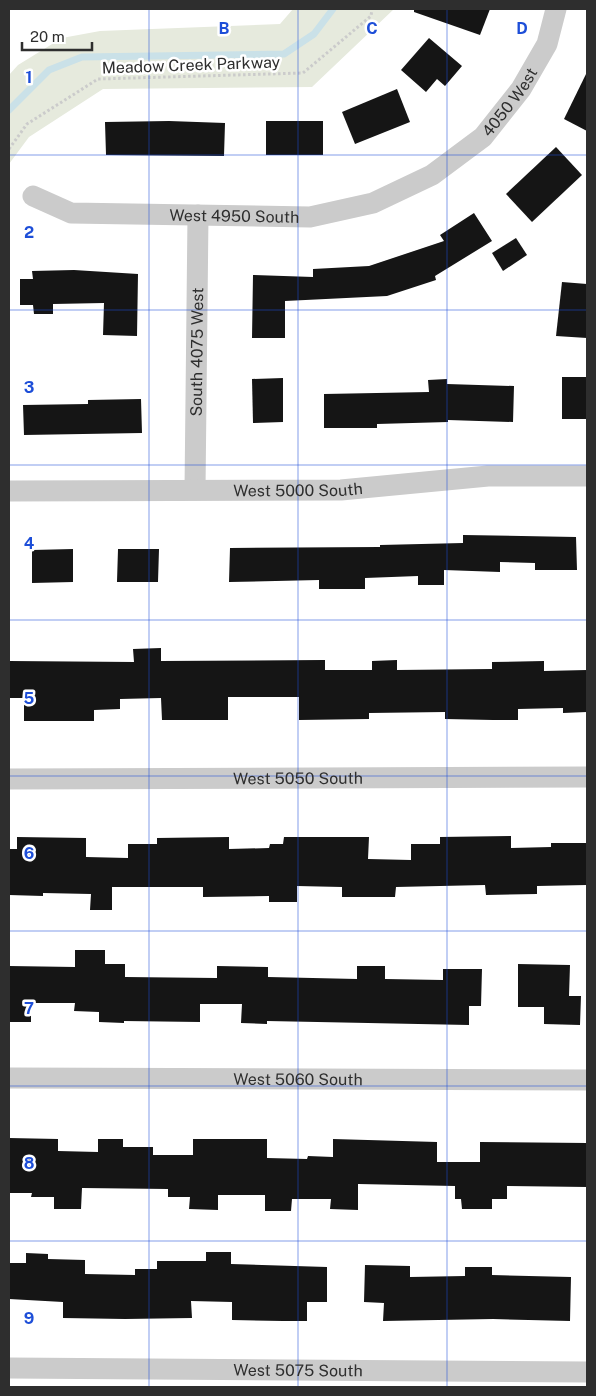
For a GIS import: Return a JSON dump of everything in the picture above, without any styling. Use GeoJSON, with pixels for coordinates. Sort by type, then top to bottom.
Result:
{"type":"FeatureCollection","features":[{"type":"Feature","properties":{"kind":"street","name":"4050 West"},"geometry":{"type":"LineString","coordinates":[[432,175],[483,137],[521,89],[547,44],[556,9]]}},
{"type":"Feature","properties":{"kind":"street","name":"West 4950 South"},"geometry":{"type":"LineString","coordinates":[[33,196],[71,214],[310,217],[373,203],[432,175]]}},
{"type":"Feature","properties":{"kind":"street","name":"South 4075 West"},"geometry":{"type":"LineString","coordinates":[[195,490],[198,215]]}},
{"type":"Feature","properties":{"kind":"street","name":"West 5000 South"},"geometry":{"type":"LineString","coordinates":[[9,491],[340,490],[488,476],[587,476]]}},
{"type":"Feature","properties":{"kind":"street","name":"West 5050 South"},"geometry":{"type":"LineString","coordinates":[[9,779],[587,777]]}},
{"type":"Feature","properties":{"kind":"street","name":"West 5060 South"},"geometry":{"type":"LineString","coordinates":[[9,1078],[587,1080]]}},
{"type":"Feature","properties":{"kind":"street","name":"West 5075 South"},"geometry":{"type":"LineString","coordinates":[[9,1368],[587,1372]]}},
{"type":"Feature","properties":{"kind":"path","name":"Meadow Creek Parkway"},"geometry":{"type":"LineString","coordinates":[[9,149],[27,124],[98,79],[303,73],[371,16],[372,9]]}},
{"type":"Feature","properties":{"kind":"shaded area"},"geometry":{"type":"Polygon","coordinates":[[[293,9],[394,9],[312,87],[103,89],[29,137],[9,164],[9,75],[18,65],[62,38],[100,31],[280,24],[293,9]]]}},
{"type":"Feature","properties":{"kind":"building"},"geometry":{"type":"Polygon","coordinates":[[[414,9],[490,9],[480,35],[414,12],[414,9]]]}},
{"type":"Feature","properties":{"kind":"building"},"geometry":{"type":"Polygon","coordinates":[[[429,38],[462,66],[445,86],[437,79],[426,92],[401,70],[429,38]]]}},
{"type":"Feature","properties":{"kind":"building"},"geometry":{"type":"Polygon","coordinates":[[[587,72],[587,131],[564,119],[587,72]]]}},
{"type":"Feature","properties":{"kind":"building"},"geometry":{"type":"Polygon","coordinates":[[[397,89],[410,122],[355,144],[342,112],[397,89]]]}},
{"type":"Feature","properties":{"kind":"building"},"geometry":{"type":"Polygon","coordinates":[[[169,121],[225,123],[224,156],[106,155],[105,122],[169,121]]]}},
{"type":"Feature","properties":{"kind":"building"},"geometry":{"type":"Polygon","coordinates":[[[266,121],[323,121],[323,155],[266,155],[266,121]]]}},
{"type":"Feature","properties":{"kind":"building"},"geometry":{"type":"Polygon","coordinates":[[[556,147],[582,175],[532,222],[506,194],[556,147]]]}},
{"type":"Feature","properties":{"kind":"building"},"geometry":{"type":"Polygon","coordinates":[[[474,213],[492,241],[435,276],[436,280],[387,296],[285,301],[285,338],[252,338],[253,275],[313,277],[313,269],[369,266],[444,241],[440,235],[474,213]]]}},
{"type":"Feature","properties":{"kind":"building"},"geometry":{"type":"Polygon","coordinates":[[[516,238],[527,255],[503,271],[492,253],[516,238]]]}},
{"type":"Feature","properties":{"kind":"building"},"geometry":{"type":"Polygon","coordinates":[[[74,270],[138,274],[137,336],[103,335],[104,303],[53,304],[53,314],[34,314],[33,305],[20,305],[20,279],[33,279],[32,271],[74,270]]]}},
{"type":"Feature","properties":{"kind":"building"},"geometry":{"type":"Polygon","coordinates":[[[562,282],[587,284],[587,338],[556,336],[562,282]]]}},
{"type":"Feature","properties":{"kind":"building"},"geometry":{"type":"Polygon","coordinates":[[[562,377],[587,377],[587,419],[562,419],[562,377]]]}},
{"type":"Feature","properties":{"kind":"building"},"geometry":{"type":"Polygon","coordinates":[[[283,378],[283,422],[253,423],[252,379],[283,378]]]}},
{"type":"Feature","properties":{"kind":"building"},"geometry":{"type":"Polygon","coordinates":[[[447,379],[447,384],[514,386],[513,422],[448,420],[448,422],[377,424],[377,428],[324,428],[324,394],[429,392],[428,380],[447,379]]]}},
{"type":"Feature","properties":{"kind":"building"},"geometry":{"type":"Polygon","coordinates":[[[141,399],[142,433],[24,435],[23,405],[88,404],[88,400],[141,399]]]}},
{"type":"Feature","properties":{"kind":"building"},"geometry":{"type":"Polygon","coordinates":[[[463,535],[576,537],[577,570],[535,570],[535,563],[500,562],[500,572],[444,570],[444,585],[418,585],[418,576],[365,578],[365,589],[319,589],[319,580],[229,582],[230,548],[380,547],[380,545],[463,543],[463,535]]]}},
{"type":"Feature","properties":{"kind":"building"},"geometry":{"type":"Polygon","coordinates":[[[73,549],[73,582],[32,583],[32,550],[73,549]]]}},
{"type":"Feature","properties":{"kind":"building"},"geometry":{"type":"Polygon","coordinates":[[[118,549],[159,549],[158,582],[117,582],[118,549]]]}},
{"type":"Feature","properties":{"kind":"building"},"geometry":{"type":"Polygon","coordinates":[[[161,648],[161,661],[325,660],[325,670],[372,670],[372,661],[397,660],[397,670],[492,669],[492,662],[544,661],[544,671],[587,670],[587,712],[563,713],[563,708],[518,709],[518,720],[445,719],[445,712],[369,713],[369,719],[299,720],[299,697],[228,697],[228,720],[162,720],[161,698],[120,699],[120,709],[94,710],[94,721],[24,721],[24,698],[9,698],[9,661],[134,662],[133,649],[161,648]]]}},
{"type":"Feature","properties":{"kind":"building"},"geometry":{"type":"Polygon","coordinates":[[[511,836],[511,848],[551,847],[551,843],[587,843],[587,885],[537,886],[537,894],[486,895],[485,885],[396,887],[395,897],[342,897],[342,887],[297,886],[297,902],[269,902],[269,896],[203,897],[203,887],[112,887],[112,910],[90,910],[91,894],[43,893],[43,896],[9,895],[9,849],[17,849],[17,837],[86,838],[86,857],[128,858],[128,844],[157,844],[157,838],[229,837],[229,849],[269,848],[270,844],[283,844],[284,837],[369,837],[368,859],[411,860],[411,844],[440,844],[440,837],[511,836]]]}},
{"type":"Feature","properties":{"kind":"building"},"geometry":{"type":"Polygon","coordinates":[[[75,950],[105,950],[105,964],[125,964],[125,977],[217,978],[217,966],[268,967],[268,977],[357,979],[357,966],[385,966],[385,979],[443,980],[443,969],[482,969],[481,1006],[469,1006],[469,1025],[267,1021],[267,1024],[241,1023],[242,1004],[200,1004],[200,1022],[124,1021],[124,1023],[99,1022],[99,1012],[74,1011],[75,1003],[31,1003],[31,1022],[9,1022],[9,966],[75,967],[75,950]]]}},
{"type":"Feature","properties":{"kind":"building"},"geometry":{"type":"Polygon","coordinates":[[[518,964],[570,965],[569,996],[581,996],[580,1025],[544,1024],[544,1007],[518,1007],[518,964]]]}},
{"type":"Feature","properties":{"kind":"building"},"geometry":{"type":"Polygon","coordinates":[[[9,1138],[58,1139],[58,1151],[98,1152],[98,1139],[123,1139],[123,1147],[153,1147],[153,1155],[193,1155],[193,1139],[267,1139],[267,1158],[307,1159],[308,1156],[333,1157],[333,1139],[437,1142],[437,1162],[480,1162],[480,1142],[587,1143],[587,1187],[507,1186],[507,1199],[492,1199],[492,1209],[462,1209],[461,1199],[455,1199],[455,1186],[358,1184],[358,1210],[330,1209],[331,1199],[292,1199],[291,1211],[265,1211],[265,1195],[218,1195],[218,1210],[189,1209],[190,1197],[168,1197],[168,1189],[82,1188],[81,1209],[54,1209],[54,1197],[31,1197],[32,1193],[9,1193],[9,1138]]]}},
{"type":"Feature","properties":{"kind":"building"},"geometry":{"type":"Polygon","coordinates":[[[206,1252],[231,1252],[231,1264],[327,1267],[327,1302],[307,1302],[307,1321],[283,1321],[232,1320],[232,1302],[191,1301],[192,1318],[125,1319],[63,1318],[63,1302],[9,1299],[9,1263],[26,1263],[26,1253],[48,1254],[48,1259],[85,1260],[85,1274],[135,1275],[135,1269],[157,1269],[157,1261],[206,1261],[206,1252]]]}},
{"type":"Feature","properties":{"kind":"building"},"geometry":{"type":"Polygon","coordinates":[[[365,1265],[410,1266],[410,1277],[465,1276],[465,1267],[492,1267],[492,1275],[571,1277],[570,1321],[493,1319],[383,1321],[384,1303],[364,1302],[365,1265]]]}},
{"type":"Feature","properties":{"kind":"waterway"},"geometry":{"type":"LineString","coordinates":[[9,110],[49,70],[82,57],[284,54],[314,34],[333,9]]}}]}
